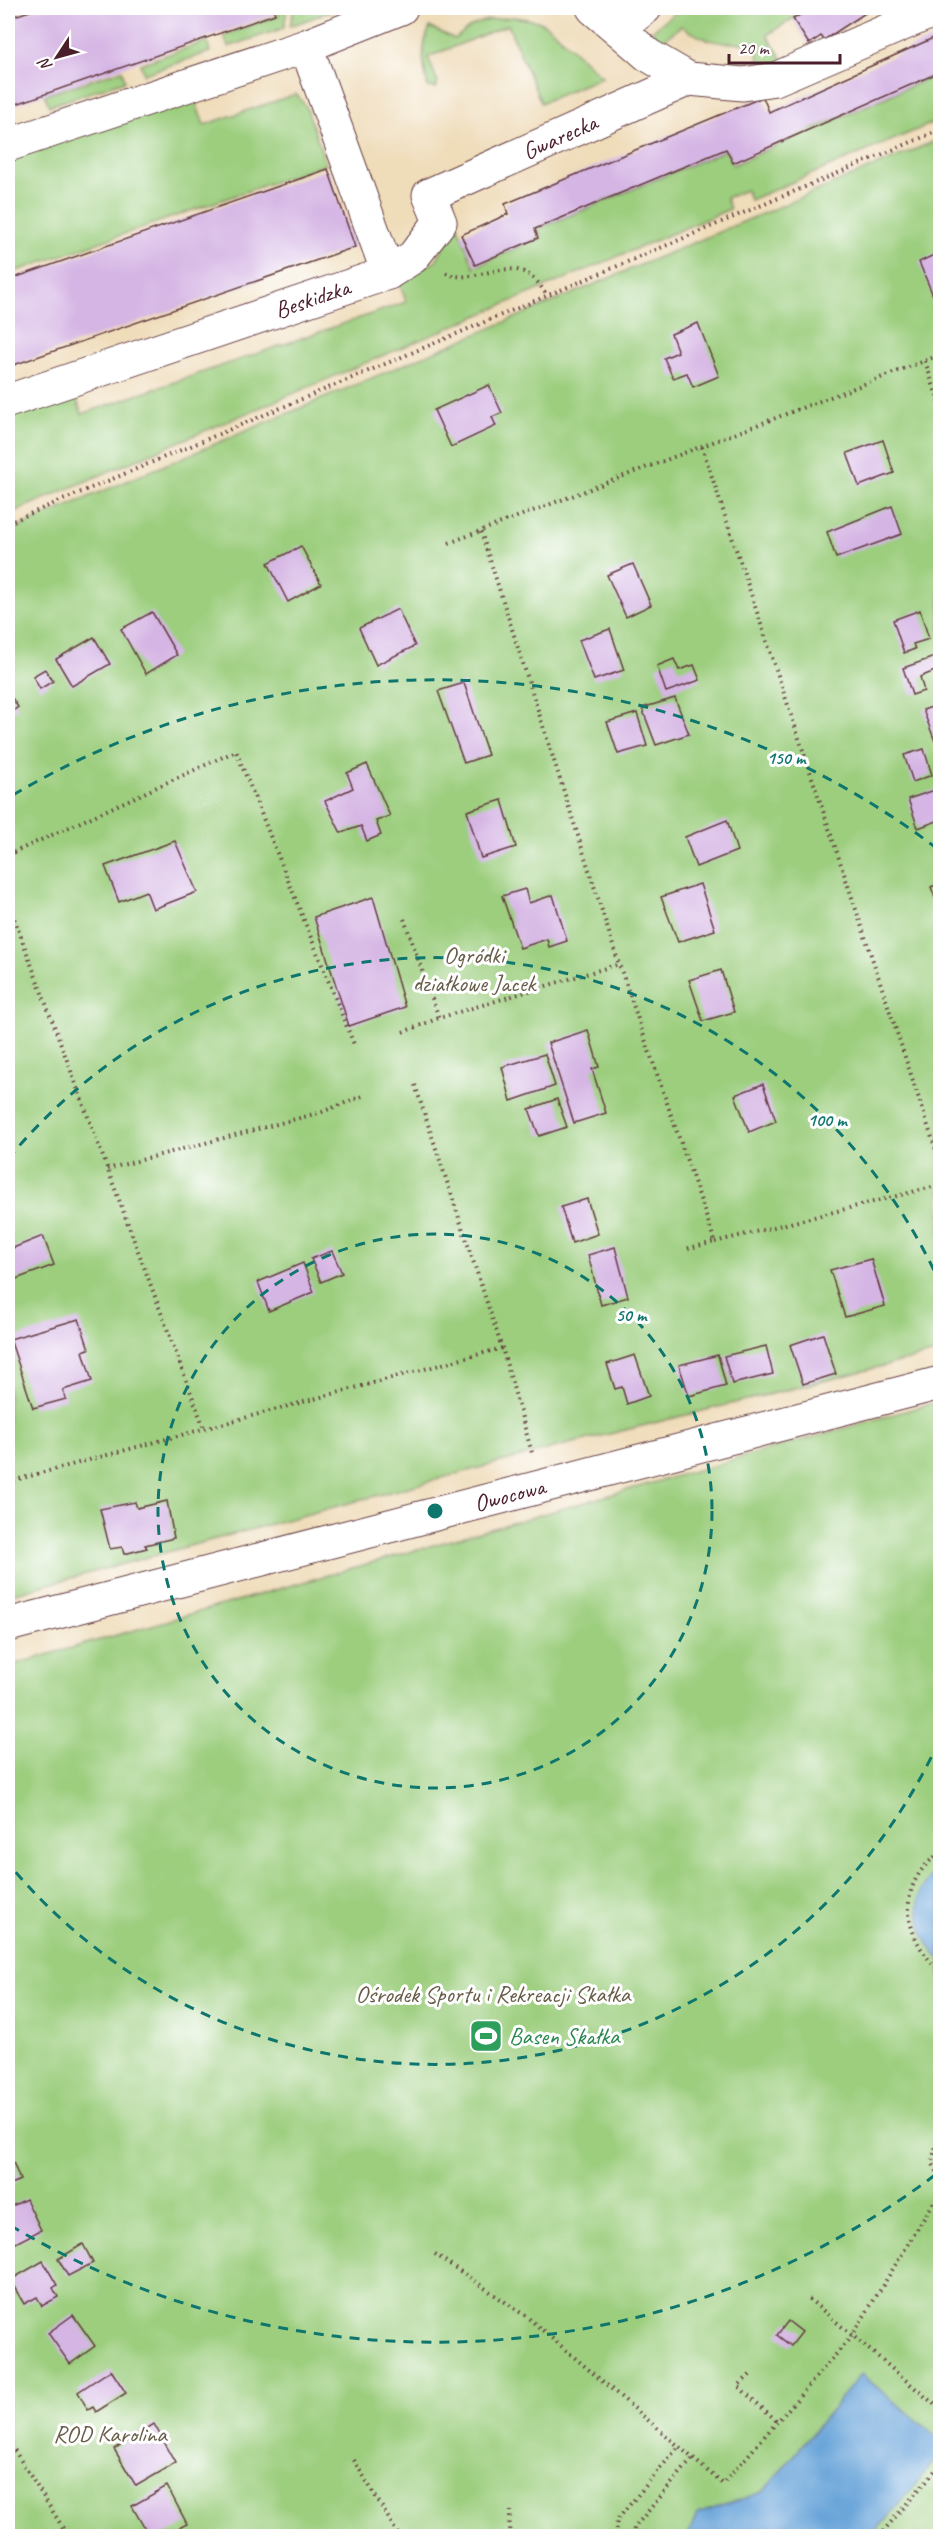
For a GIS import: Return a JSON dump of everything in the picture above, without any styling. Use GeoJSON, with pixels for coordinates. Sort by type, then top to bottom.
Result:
{"type":"FeatureCollection","features":[{"type":"Feature","properties":{"kind":"lane"},"geometry":{"type":"LineString","coordinates":[[8,145],[306,46],[396,8]]}},
{"type":"Feature","properties":{"kind":"lane","name":"Gwarecka"},"geometry":{"type":"LineString","coordinates":[[593,8],[648,55],[689,79],[743,84],[775,79],[940,8]]}},
{"type":"Feature","properties":{"kind":"lane"},"geometry":{"type":"LineString","coordinates":[[618,29],[645,8]]}},
{"type":"Feature","properties":{"kind":"lane"},"geometry":{"type":"LineString","coordinates":[[306,46],[388,273]]}},
{"type":"Feature","properties":{"kind":"lane","name":"Gwarecka"},"geometry":{"type":"LineString","coordinates":[[429,195],[689,79]]}},
{"type":"Feature","properties":{"kind":"lane","name":"Beskidzka"},"geometry":{"type":"LineString","coordinates":[[8,401],[388,273],[416,253],[440,222],[429,195]]}},
{"type":"Feature","properties":{"kind":"lane","name":"Owocowa"},"geometry":{"type":"LineString","coordinates":[[8,1625],[940,1383]]}},
{"type":"Feature","properties":{"kind":"path"},"geometry":{"type":"LineString","coordinates":[[8,523],[940,130]]}},
{"type":"Feature","properties":{"kind":"path"},"geometry":{"type":"LineString","coordinates":[[416,253],[437,269],[455,277],[477,276],[505,268],[531,276],[547,295]]}},
{"type":"Feature","properties":{"kind":"path"},"geometry":{"type":"LineString","coordinates":[[449,543],[940,355]]}},
{"type":"Feature","properties":{"kind":"path"},"geometry":{"type":"LineString","coordinates":[[925,361],[940,405]]}},
{"type":"Feature","properties":{"kind":"path"},"geometry":{"type":"LineString","coordinates":[[702,447],[940,1162]]}},
{"type":"Feature","properties":{"kind":"path"},"geometry":{"type":"LineString","coordinates":[[481,532],[619,964],[715,1242]]}},
{"type":"Feature","properties":{"kind":"path"},"geometry":{"type":"LineString","coordinates":[[8,855],[236,751],[355,1047]]}},
{"type":"Feature","properties":{"kind":"path"},"geometry":{"type":"LineString","coordinates":[[8,902],[204,1428]]}},
{"type":"Feature","properties":{"kind":"path"},"geometry":{"type":"LineString","coordinates":[[404,919],[438,1018]]}},
{"type":"Feature","properties":{"kind":"path"},"geometry":{"type":"LineString","coordinates":[[403,1032],[438,1018],[619,964]]}},
{"type":"Feature","properties":{"kind":"path"},"geometry":{"type":"LineString","coordinates":[[415,1085],[502,1348],[541,1485]]}},
{"type":"Feature","properties":{"kind":"path"},"geometry":{"type":"LineString","coordinates":[[107,1170],[322,1112],[365,1095]]}},
{"type":"Feature","properties":{"kind":"path"},"geometry":{"type":"LineString","coordinates":[[685,1249],[940,1185]]}},
{"type":"Feature","properties":{"kind":"path"},"geometry":{"type":"LineString","coordinates":[[8,1482],[502,1348]]}},
{"type":"Feature","properties":{"kind":"path"},"geometry":{"type":"LineString","coordinates":[[940,1853],[920,1872],[910,1893],[909,1917],[913,1936],[925,1958],[940,1971]]}},
{"type":"Feature","properties":{"kind":"path"},"geometry":{"type":"LineString","coordinates":[[940,2130],[932,2162],[940,2177]]}},
{"type":"Feature","properties":{"kind":"path"},"geometry":{"type":"LineString","coordinates":[[435,2254],[527,2317],[723,2484],[852,2336],[940,2192]]}},
{"type":"Feature","properties":{"kind":"path"},"geometry":{"type":"LineString","coordinates":[[809,2299],[940,2409]]}},
{"type":"Feature","properties":{"kind":"path"},"geometry":{"type":"LineString","coordinates":[[750,2374],[738,2386],[778,2421]]}},
{"type":"Feature","properties":{"kind":"path"},"geometry":{"type":"LineString","coordinates":[[8,2440],[68,2536]]}},
{"type":"Feature","properties":{"kind":"path"},"geometry":{"type":"LineString","coordinates":[[615,2536],[617,2520],[679,2446]]}},
{"type":"Feature","properties":{"kind":"path"},"geometry":{"type":"LineString","coordinates":[[633,2536],[634,2528],[693,2458]]}},
{"type":"Feature","properties":{"kind":"path"},"geometry":{"type":"LineString","coordinates":[[354,2460],[399,2536]]}},
{"type":"Feature","properties":{"kind":"path"},"geometry":{"type":"LineString","coordinates":[[879,2536],[940,2464]]}},
{"type":"Feature","properties":{"kind":"path"},"geometry":{"type":"LineString","coordinates":[[509,2536],[510,2511]]}},
{"type":"Feature","properties":{"kind":"green space"},"geometry":{"type":"Polygon","coordinates":[[[277,8],[287,8],[284,28],[228,47],[224,35],[279,15],[277,8]]]}},
{"type":"Feature","properties":{"kind":"green space"},"geometry":{"type":"Polygon","coordinates":[[[294,8],[340,8],[290,26],[294,8]]]}},
{"type":"Feature","properties":{"kind":"green space"},"geometry":{"type":"Polygon","coordinates":[[[681,8],[809,8],[767,35],[787,66],[763,72],[754,43],[716,42],[681,26],[655,47],[652,38],[653,30],[681,8]]]}},
{"type":"Feature","properties":{"kind":"green space"},"geometry":{"type":"Polygon","coordinates":[[[515,17],[538,21],[549,27],[602,77],[541,103],[508,25],[428,57],[438,83],[436,88],[428,87],[423,57],[430,27],[455,39],[475,24],[515,17]]]}},
{"type":"Feature","properties":{"kind":"green space"},"geometry":{"type":"Polygon","coordinates":[[[207,41],[210,52],[144,74],[140,64],[207,41]]]}},
{"type":"Feature","properties":{"kind":"green space"},"geometry":{"type":"Polygon","coordinates":[[[122,70],[125,81],[49,106],[45,95],[122,70]]]}},
{"type":"Feature","properties":{"kind":"green space"},"geometry":{"type":"Polygon","coordinates":[[[940,73],[940,120],[750,200],[746,190],[726,198],[730,209],[8,514],[8,412],[73,390],[82,414],[406,302],[398,278],[435,262],[457,224],[474,267],[542,237],[538,229],[726,150],[733,165],[940,73]]]}},
{"type":"Feature","properties":{"kind":"green space"},"geometry":{"type":"Polygon","coordinates":[[[190,87],[204,125],[296,94],[306,106],[326,164],[8,274],[8,152],[190,87]]]}},
{"type":"Feature","properties":{"kind":"green space","name":"Ogródki działkowe Jacek"},"geometry":{"type":"Polygon","coordinates":[[[940,139],[940,1352],[557,1447],[8,1595],[8,531],[940,139]]]}},
{"type":"Feature","properties":{"kind":"green space","name":"Ośrodek Sportu i Rekreacji Skałka"},"geometry":{"type":"Polygon","coordinates":[[[940,1401],[940,2536],[8,2536],[8,1666],[940,1401]]]}},
{"type":"Feature","properties":{"kind":"water"},"geometry":{"type":"Polygon","coordinates":[[[940,1867],[940,1959],[924,1936],[919,1917],[919,1898],[928,1880],[940,1867]]]}},
{"type":"Feature","properties":{"kind":"water"},"geometry":{"type":"Polygon","coordinates":[[[861,2374],[940,2439],[940,2455],[872,2536],[688,2536],[697,2514],[763,2492],[861,2374]]]}},
{"type":"Feature","properties":{"kind":"building"},"geometry":{"type":"Polygon","coordinates":[[[39,8],[273,8],[275,14],[8,107],[8,18],[39,8]]]}},
{"type":"Feature","properties":{"kind":"building"},"geometry":{"type":"Polygon","coordinates":[[[811,8],[873,8],[824,40],[821,36],[809,44],[793,19],[811,8]]]}},
{"type":"Feature","properties":{"kind":"building"},"geometry":{"type":"Polygon","coordinates":[[[940,35],[940,72],[733,163],[726,149],[535,229],[538,238],[475,265],[461,235],[508,214],[505,204],[763,97],[769,112],[940,35]]]}},
{"type":"Feature","properties":{"kind":"building"},"geometry":{"type":"Polygon","coordinates":[[[328,169],[355,247],[8,367],[8,280],[328,169]]]}},
{"type":"Feature","properties":{"kind":"building"},"geometry":{"type":"Polygon","coordinates":[[[940,252],[940,298],[935,300],[919,262],[940,252]]]}},
{"type":"Feature","properties":{"kind":"building"},"geometry":{"type":"Polygon","coordinates":[[[698,323],[719,376],[693,387],[687,373],[673,378],[664,358],[678,352],[671,334],[698,323]]]}},
{"type":"Feature","properties":{"kind":"building"},"geometry":{"type":"Polygon","coordinates":[[[489,385],[502,413],[492,417],[496,426],[451,447],[434,410],[489,385]]]}},
{"type":"Feature","properties":{"kind":"building"},"geometry":{"type":"Polygon","coordinates":[[[883,440],[894,473],[859,486],[847,453],[883,440]]]}},
{"type":"Feature","properties":{"kind":"building"},"geometry":{"type":"Polygon","coordinates":[[[892,506],[902,534],[836,558],[827,532],[892,506]]]}},
{"type":"Feature","properties":{"kind":"building"},"geometry":{"type":"Polygon","coordinates":[[[301,546],[321,584],[288,602],[268,563],[301,546]]]}},
{"type":"Feature","properties":{"kind":"building"},"geometry":{"type":"Polygon","coordinates":[[[633,564],[651,605],[626,617],[607,575],[633,564]]]}},
{"type":"Feature","properties":{"kind":"building"},"geometry":{"type":"Polygon","coordinates":[[[398,609],[415,646],[376,665],[359,628],[398,609]]]}},
{"type":"Feature","properties":{"kind":"building"},"geometry":{"type":"Polygon","coordinates":[[[920,610],[929,639],[913,644],[915,649],[904,653],[893,620],[920,610]]]}},
{"type":"Feature","properties":{"kind":"building"},"geometry":{"type":"Polygon","coordinates":[[[152,612],[177,655],[146,674],[121,629],[152,612]]]}},
{"type":"Feature","properties":{"kind":"building"},"geometry":{"type":"Polygon","coordinates":[[[610,629],[624,670],[594,680],[579,640],[610,629]]]}},
{"type":"Feature","properties":{"kind":"building"},"geometry":{"type":"Polygon","coordinates":[[[94,637],[110,664],[72,686],[56,659],[94,637]]]}},
{"type":"Feature","properties":{"kind":"building"},"geometry":{"type":"Polygon","coordinates":[[[940,655],[940,669],[920,677],[924,691],[912,695],[903,668],[940,655]]]}},
{"type":"Feature","properties":{"kind":"building"},"geometry":{"type":"Polygon","coordinates":[[[674,659],[679,670],[694,665],[700,680],[666,692],[657,666],[674,659]]]}},
{"type":"Feature","properties":{"kind":"building"},"geometry":{"type":"Polygon","coordinates":[[[45,669],[53,681],[40,689],[33,676],[45,669]]]}},
{"type":"Feature","properties":{"kind":"building"},"geometry":{"type":"Polygon","coordinates":[[[464,683],[488,755],[464,763],[438,691],[464,683]]]}},
{"type":"Feature","properties":{"kind":"building"},"geometry":{"type":"Polygon","coordinates":[[[8,692],[18,707],[8,715],[8,692]]]}},
{"type":"Feature","properties":{"kind":"building"},"geometry":{"type":"Polygon","coordinates":[[[675,698],[689,734],[656,745],[642,708],[675,698]]]}},
{"type":"Feature","properties":{"kind":"building"},"geometry":{"type":"Polygon","coordinates":[[[940,704],[940,739],[935,741],[923,710],[940,704]]]}},
{"type":"Feature","properties":{"kind":"building"},"geometry":{"type":"Polygon","coordinates":[[[637,713],[647,746],[618,754],[607,722],[637,713]]]}},
{"type":"Feature","properties":{"kind":"building"},"geometry":{"type":"Polygon","coordinates":[[[924,749],[932,775],[913,782],[904,755],[924,749]]]}},
{"type":"Feature","properties":{"kind":"building"},"geometry":{"type":"Polygon","coordinates":[[[367,764],[390,816],[376,821],[381,835],[367,841],[361,826],[341,833],[325,801],[353,788],[347,773],[367,764]]]}},
{"type":"Feature","properties":{"kind":"building"},"geometry":{"type":"Polygon","coordinates":[[[935,790],[940,808],[940,820],[918,828],[908,799],[935,790]]]}},
{"type":"Feature","properties":{"kind":"building"},"geometry":{"type":"Polygon","coordinates":[[[502,800],[516,847],[481,858],[467,811],[502,800]]]}},
{"type":"Feature","properties":{"kind":"building"},"geometry":{"type":"Polygon","coordinates":[[[727,820],[737,851],[696,867],[685,837],[727,820]]]}},
{"type":"Feature","properties":{"kind":"building"},"geometry":{"type":"Polygon","coordinates":[[[175,841],[197,892],[153,909],[146,891],[119,902],[105,866],[175,841]]]}},
{"type":"Feature","properties":{"kind":"building"},"geometry":{"type":"Polygon","coordinates":[[[940,883],[940,906],[938,906],[931,887],[940,883]]]}},
{"type":"Feature","properties":{"kind":"building"},"geometry":{"type":"Polygon","coordinates":[[[700,884],[715,930],[678,942],[661,897],[700,884]]]}},
{"type":"Feature","properties":{"kind":"building"},"geometry":{"type":"Polygon","coordinates":[[[525,889],[529,903],[553,895],[567,941],[549,947],[547,939],[520,948],[502,896],[525,889]]]}},
{"type":"Feature","properties":{"kind":"building"},"geometry":{"type":"Polygon","coordinates":[[[373,897],[405,1007],[349,1026],[314,917],[373,897]]]}},
{"type":"Feature","properties":{"kind":"building"},"geometry":{"type":"Polygon","coordinates":[[[721,970],[734,1012],[703,1021],[689,980],[721,970]]]}},
{"type":"Feature","properties":{"kind":"building"},"geometry":{"type":"Polygon","coordinates":[[[588,1030],[599,1067],[592,1069],[606,1113],[574,1123],[548,1043],[588,1030]]]}},
{"type":"Feature","properties":{"kind":"building"},"geometry":{"type":"Polygon","coordinates":[[[545,1054],[555,1086],[511,1101],[502,1067],[545,1054]]]}},
{"type":"Feature","properties":{"kind":"building"},"geometry":{"type":"Polygon","coordinates":[[[763,1084],[776,1121],[749,1132],[735,1095],[763,1084]]]}},
{"type":"Feature","properties":{"kind":"building"},"geometry":{"type":"Polygon","coordinates":[[[557,1099],[567,1127],[539,1136],[529,1109],[557,1099]]]}},
{"type":"Feature","properties":{"kind":"building"},"geometry":{"type":"Polygon","coordinates":[[[587,1199],[598,1234],[572,1243],[561,1207],[587,1199]]]}},
{"type":"Feature","properties":{"kind":"building"},"geometry":{"type":"Polygon","coordinates":[[[43,1236],[54,1265],[8,1282],[8,1250],[43,1236]]]}},
{"type":"Feature","properties":{"kind":"building"},"geometry":{"type":"Polygon","coordinates":[[[615,1247],[628,1297],[601,1305],[588,1255],[615,1247]]]}},
{"type":"Feature","properties":{"kind":"building"},"geometry":{"type":"Polygon","coordinates":[[[332,1251],[342,1273],[321,1282],[311,1259],[332,1251]]]}},
{"type":"Feature","properties":{"kind":"building"},"geometry":{"type":"Polygon","coordinates":[[[871,1259],[885,1306],[845,1317],[830,1270],[871,1259]]]}},
{"type":"Feature","properties":{"kind":"building"},"geometry":{"type":"Polygon","coordinates":[[[303,1263],[314,1292],[269,1311],[258,1282],[303,1263]]]}},
{"type":"Feature","properties":{"kind":"building"},"geometry":{"type":"Polygon","coordinates":[[[79,1319],[89,1349],[83,1351],[92,1381],[63,1390],[66,1399],[33,1408],[10,1339],[79,1319]]]}},
{"type":"Feature","properties":{"kind":"building"},"geometry":{"type":"Polygon","coordinates":[[[823,1334],[836,1374],[803,1384],[790,1345],[823,1334]]]}},
{"type":"Feature","properties":{"kind":"building"},"geometry":{"type":"Polygon","coordinates":[[[766,1346],[773,1374],[732,1384],[724,1356],[766,1346]]]}},
{"type":"Feature","properties":{"kind":"building"},"geometry":{"type":"Polygon","coordinates":[[[635,1355],[649,1396],[627,1404],[622,1387],[615,1389],[607,1364],[635,1355]]]}},
{"type":"Feature","properties":{"kind":"building"},"geometry":{"type":"Polygon","coordinates":[[[718,1355],[726,1386],[689,1396],[679,1365],[718,1355]]]}},
{"type":"Feature","properties":{"kind":"building"},"geometry":{"type":"Polygon","coordinates":[[[167,1501],[174,1538],[145,1545],[147,1548],[124,1554],[122,1547],[110,1549],[100,1509],[135,1502],[137,1508],[167,1501]]]}},
{"type":"Feature","properties":{"kind":"building"},"geometry":{"type":"Polygon","coordinates":[[[8,2149],[20,2180],[8,2185],[8,2149]]]}},
{"type":"Feature","properties":{"kind":"building"},"geometry":{"type":"Polygon","coordinates":[[[26,2199],[41,2230],[8,2247],[8,2208],[26,2199]]]}},
{"type":"Feature","properties":{"kind":"building"},"geometry":{"type":"Polygon","coordinates":[[[83,2244],[93,2263],[68,2276],[58,2259],[83,2244]]]}},
{"type":"Feature","properties":{"kind":"building"},"geometry":{"type":"Polygon","coordinates":[[[43,2261],[57,2285],[53,2288],[58,2297],[42,2306],[37,2297],[24,2304],[10,2280],[43,2261]]]}},
{"type":"Feature","properties":{"kind":"building"},"geometry":{"type":"Polygon","coordinates":[[[73,2315],[95,2346],[70,2364],[48,2333],[73,2315]]]}},
{"type":"Feature","properties":{"kind":"building"},"geometry":{"type":"Polygon","coordinates":[[[788,2321],[802,2332],[791,2346],[777,2335],[788,2321]]]}},
{"type":"Feature","properties":{"kind":"building"},"geometry":{"type":"Polygon","coordinates":[[[111,2370],[126,2393],[96,2412],[93,2407],[88,2410],[78,2392],[111,2370]]]}},
{"type":"Feature","properties":{"kind":"building"},"geometry":{"type":"Polygon","coordinates":[[[154,2424],[176,2463],[136,2486],[114,2449],[154,2424]]]}},
{"type":"Feature","properties":{"kind":"building"},"geometry":{"type":"Polygon","coordinates":[[[167,2486],[187,2524],[163,2536],[149,2536],[132,2506],[167,2486]]]}},
{"type":"Feature","properties":{"kind":"place","name":"Basen Skałka"},"geometry":{"type":"Point","coordinates":[486,2036]}},
{"type":"Feature","properties":{"kind":"park label","name":"ROD Karolina"},"geometry":{"type":"Point","coordinates":[110,2434]}}]}
